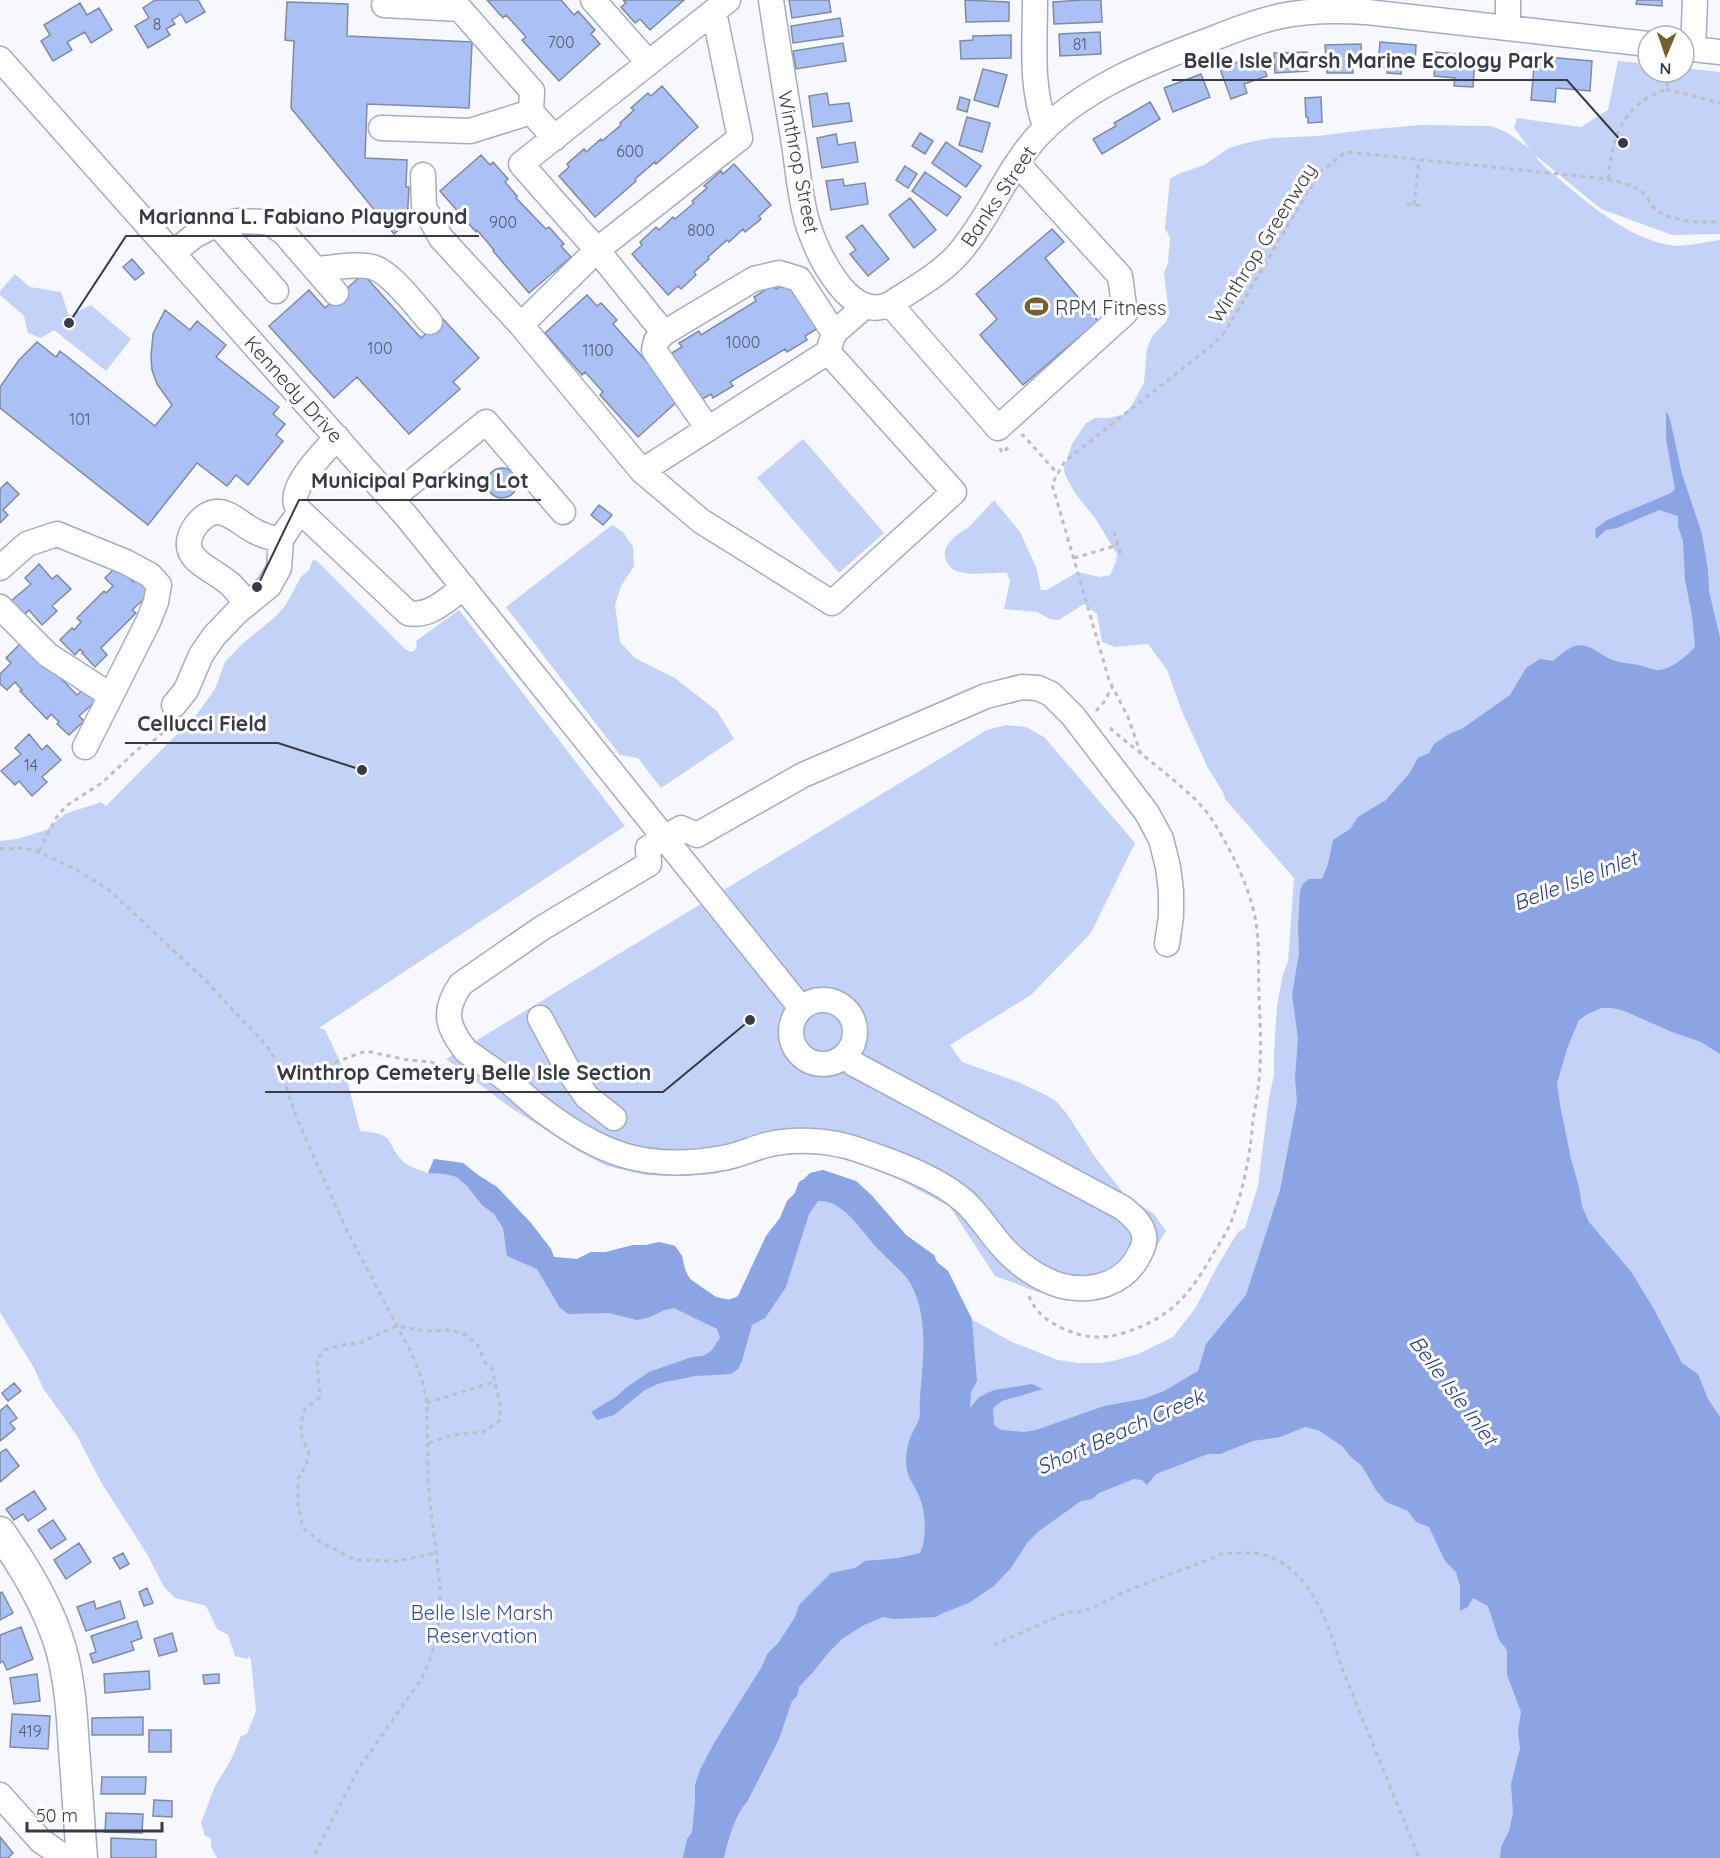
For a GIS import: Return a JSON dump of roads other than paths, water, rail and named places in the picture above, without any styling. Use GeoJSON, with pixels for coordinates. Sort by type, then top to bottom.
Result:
{"type":"FeatureCollection","features":[{"type":"Feature","properties":{"kind":"main road"},"geometry":{"type":"LineString","coordinates":[[0,1532],[38,1594],[54,1629],[63,1658],[71,1704],[82,1858]]}},
{"type":"Feature","properties":{"kind":"street"},"geometry":{"type":"LineString","coordinates":[[593,0],[648,62]]}},
{"type":"Feature","properties":{"kind":"street","name":"Winthrop Street"},"geometry":{"type":"LineString","coordinates":[[771,0],[807,222],[816,245],[834,277],[850,297],[864,307]]}},
{"type":"Feature","properties":{"kind":"street"},"geometry":{"type":"LineString","coordinates":[[1035,0],[1036,93],[1046,128]]}},
{"type":"Feature","properties":{"kind":"street"},"geometry":{"type":"LineString","coordinates":[[1508,0],[1508,28]]}},
{"type":"Feature","properties":{"kind":"street"},"geometry":{"type":"LineString","coordinates":[[1692,24],[1695,0]]}},
{"type":"Feature","properties":{"kind":"street"},"geometry":{"type":"LineString","coordinates":[[384,6],[460,9],[532,91],[531,112],[555,138]]}},
{"type":"Feature","properties":{"kind":"street"},"geometry":{"type":"LineString","coordinates":[[521,325],[597,250],[740,138],[721,6],[521,164],[597,250],[664,333]]}},
{"type":"Feature","properties":{"kind":"street","name":"Banks Street"},"geometry":{"type":"LineString","coordinates":[[864,307],[878,308],[890,304],[940,271],[958,255],[1017,163],[1046,128],[1103,87],[1182,49],[1250,24],[1281,8],[1347,10],[1636,43]]}},
{"type":"Feature","properties":{"kind":"street"},"geometry":{"type":"LineString","coordinates":[[1696,49],[1720,52]]}},
{"type":"Feature","properties":{"kind":"street","name":"Kennedy Drive"},"geometry":{"type":"LineString","coordinates":[[3,71],[173,253],[392,498],[801,1008]]}},
{"type":"Feature","properties":{"kind":"street"},"geometry":{"type":"LineString","coordinates":[[381,128],[470,131],[531,112]]}},
{"type":"Feature","properties":{"kind":"street"},"geometry":{"type":"LineString","coordinates":[[890,304],[998,428],[1125,313],[1120,276],[1017,163]]}},
{"type":"Feature","properties":{"kind":"street"},"geometry":{"type":"LineString","coordinates":[[423,175],[424,207],[441,238],[521,325],[642,471],[701,521],[832,603],[954,492],[831,342],[799,279],[779,273],[754,279],[664,333],[656,341],[654,350],[708,429]]}},
{"type":"Feature","properties":{"kind":"street"},"geometry":{"type":"LineString","coordinates":[[173,253],[200,232],[218,225],[246,221],[271,224],[284,233],[336,293]]}},
{"type":"Feature","properties":{"kind":"street"},"geometry":{"type":"LineString","coordinates":[[218,225],[276,291]]}},
{"type":"Feature","properties":{"kind":"street"},"geometry":{"type":"LineString","coordinates":[[315,269],[364,266],[375,268],[389,277],[430,322]]}},
{"type":"Feature","properties":{"kind":"street"},"geometry":{"type":"LineString","coordinates":[[642,471],[708,429],[831,342],[864,307]]}},
{"type":"Feature","properties":{"kind":"street"},"geometry":{"type":"LineString","coordinates":[[392,498],[486,422],[563,512]]}},
{"type":"Feature","properties":{"kind":"street"},"geometry":{"type":"LineString","coordinates":[[337,437],[298,487],[295,502],[300,512],[408,613],[428,612],[464,587]]}},
{"type":"Feature","properties":{"kind":"street"},"geometry":{"type":"LineString","coordinates":[[246,604],[230,584],[193,557],[189,539],[195,528],[206,515],[218,512],[229,515],[259,533],[281,540]]}},
{"type":"Feature","properties":{"kind":"street"},"geometry":{"type":"LineString","coordinates":[[174,705],[186,690],[201,655],[214,636],[228,620],[269,586],[280,563],[281,540],[300,512]]}},
{"type":"Feature","properties":{"kind":"street"},"geometry":{"type":"LineString","coordinates":[[0,568],[27,544],[57,534],[126,562],[150,575],[159,585],[158,595],[148,622],[85,747]]}},
{"type":"Feature","properties":{"kind":"street"},"geometry":{"type":"LineString","coordinates":[[0,607],[48,655],[110,695]]}},
{"type":"Feature","properties":{"kind":"street"},"geometry":{"type":"LineString","coordinates":[[846,1055],[854,1064],[1123,1208],[1137,1220],[1144,1234],[1143,1246],[1136,1262],[1127,1273],[1104,1285],[1091,1288],[1059,1285],[1027,1269],[1000,1245],[965,1202],[922,1174],[856,1149],[836,1144],[788,1142],[768,1144],[727,1158],[700,1162],[665,1163],[617,1154],[597,1146],[567,1128],[466,1051],[454,1035],[449,1008],[461,984],[542,928],[649,864],[648,848],[681,828],[697,835],[803,775],[986,696],[1022,687],[1045,690],[1083,715],[1147,813],[1161,839],[1168,867],[1171,916],[1167,944]]}},
{"type":"Feature","properties":{"kind":"street"},"geometry":{"type":"LineString","coordinates":[[819,1000],[829,1000],[846,1010],[852,1018],[855,1038],[846,1055],[837,1061],[817,1064],[799,1055],[790,1036],[794,1016],[801,1008],[819,1000]]}},
{"type":"Feature","properties":{"kind":"street"},"geometry":{"type":"LineString","coordinates":[[540,1018],[568,1070],[587,1098],[614,1118]]}},
{"type":"Feature","properties":{"kind":"street"},"geometry":{"type":"LineString","coordinates":[[567,1128],[587,1098]]}},
{"type":"Feature","properties":{"kind":"street"},"geometry":{"type":"LineString","coordinates":[[0,1795],[41,1841],[66,1858]]}},
{"type":"Feature","properties":{"kind":"water"},"geometry":{"type":"Polygon","coordinates":[[[1666,411],[1670,419],[1682,474],[1702,534],[1709,591],[1720,638],[1720,1054],[1701,1042],[1622,1010],[1601,1008],[1579,1020],[1568,1046],[1557,1083],[1571,1159],[1582,1206],[1589,1222],[1632,1273],[1682,1363],[1698,1374],[1708,1399],[1720,1417],[1720,1858],[1500,1858],[1501,1847],[1509,1831],[1513,1813],[1511,1784],[1520,1748],[1518,1732],[1521,1712],[1507,1675],[1507,1650],[1499,1640],[1488,1606],[1473,1598],[1468,1607],[1460,1611],[1460,1586],[1456,1572],[1445,1561],[1429,1527],[1416,1522],[1408,1511],[1386,1502],[1362,1466],[1342,1446],[1318,1430],[1305,1427],[1280,1437],[1253,1441],[1220,1454],[1208,1454],[1156,1474],[1147,1485],[1142,1480],[1134,1479],[1099,1493],[1092,1499],[1081,1501],[1039,1531],[994,1586],[969,1603],[936,1617],[894,1619],[883,1617],[864,1625],[842,1639],[799,1687],[779,1739],[736,1821],[724,1858],[683,1858],[687,1839],[692,1832],[695,1785],[700,1770],[768,1653],[779,1642],[795,1617],[799,1605],[831,1573],[855,1568],[865,1561],[920,1553],[925,1533],[923,1509],[906,1468],[911,1435],[920,1414],[923,1325],[917,1297],[904,1275],[846,1213],[833,1204],[818,1201],[809,1214],[786,1287],[765,1318],[752,1325],[738,1369],[731,1374],[696,1376],[660,1383],[645,1390],[614,1415],[597,1420],[591,1412],[616,1397],[649,1372],[692,1357],[703,1356],[711,1351],[720,1338],[717,1329],[674,1308],[637,1320],[609,1313],[568,1314],[560,1308],[537,1269],[507,1256],[503,1228],[494,1214],[482,1205],[467,1186],[457,1177],[428,1173],[434,1159],[463,1163],[497,1187],[531,1223],[551,1249],[554,1257],[577,1259],[591,1252],[606,1252],[633,1245],[659,1242],[675,1246],[682,1256],[690,1279],[716,1297],[729,1300],[739,1294],[766,1236],[780,1218],[799,1182],[810,1173],[823,1170],[856,1181],[906,1235],[934,1255],[937,1262],[948,1271],[972,1320],[977,1381],[971,1392],[970,1408],[979,1397],[994,1390],[1032,1384],[1043,1389],[1002,1401],[993,1408],[994,1425],[1001,1430],[1023,1432],[1036,1430],[1104,1406],[1143,1399],[1164,1391],[1198,1371],[1206,1344],[1246,1295],[1280,1190],[1297,1102],[1295,1078],[1298,1038],[1292,995],[1299,953],[1300,891],[1309,879],[1322,879],[1333,840],[1350,829],[1358,817],[1386,800],[1409,774],[1418,758],[1429,753],[1434,744],[1463,728],[1510,695],[1526,668],[1540,659],[1553,661],[1568,649],[1581,645],[1592,648],[1613,660],[1661,670],[1677,663],[1695,647],[1678,516],[1659,510],[1617,528],[1606,530],[1596,539],[1595,529],[1607,520],[1671,493],[1675,489],[1666,439],[1666,411]]]}},
{"type":"Feature","properties":{"kind":"place","name":"Belle Isle Marsh Marine Ecology Park"},"geometry":{"type":"Point","coordinates":[1623,143]}},
{"type":"Feature","properties":{"kind":"place","name":"RPM Fitness"},"geometry":{"type":"Point","coordinates":[1037,307]}},
{"type":"Feature","properties":{"kind":"place","name":"Marianna L. Fabiano Playground"},"geometry":{"type":"Point","coordinates":[69,323]}},
{"type":"Feature","properties":{"kind":"place","name":"Municipal Parking Lot"},"geometry":{"type":"Point","coordinates":[257,587]}},
{"type":"Feature","properties":{"kind":"place","name":"Cellucci Field"},"geometry":{"type":"Point","coordinates":[362,770]}},
{"type":"Feature","properties":{"kind":"place","name":"Winthrop Cemetery Belle Isle Section"},"geometry":{"type":"Point","coordinates":[750,1020]}},
{"type":"Feature","properties":{"kind":"water label","name":"Belle Isle Inlet"},"geometry":{"type":"Point","coordinates":[1575,880]}},
{"type":"Feature","properties":{"kind":"water label","name":"Belle Isle Inlet"},"geometry":{"type":"Point","coordinates":[1454,1390]}},
{"type":"Feature","properties":{"kind":"water label","name":"Short Beach Creek"},"geometry":{"type":"Point","coordinates":[1120,1431]}},
{"type":"Feature","properties":{"kind":"park label","name":"Belle Isle Marsh Reservation"},"geometry":{"type":"Point","coordinates":[482,1624]}}]}
